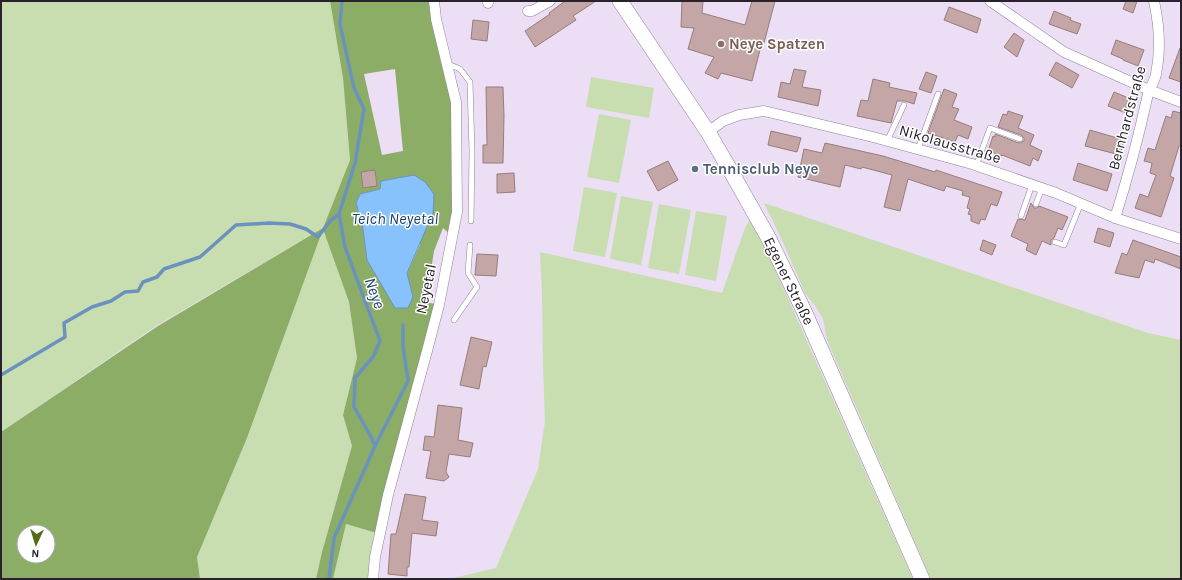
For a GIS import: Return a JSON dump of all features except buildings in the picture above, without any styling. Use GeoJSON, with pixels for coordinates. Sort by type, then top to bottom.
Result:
{"type":"FeatureCollection","features":[{"type":"Feature","properties":{"kind":"street","name":"Neyetal"},"geometry":{"type":"LineString","coordinates":[[373,579],[375,557],[388,495],[439,305],[457,212],[456,102],[448,64],[436,20],[434,1]]}},
{"type":"Feature","properties":{"kind":"street"},"geometry":{"type":"LineString","coordinates":[[528,11],[532,12],[550,1]]}},
{"type":"Feature","properties":{"kind":"street","name":"Egener Straße"},"geometry":{"type":"LineString","coordinates":[[620,1],[708,132],[768,237],[804,311],[922,579]]}},
{"type":"Feature","properties":{"kind":"street"},"geometry":{"type":"LineString","coordinates":[[990,1],[1064,52],[1149,90],[1181,102]]}},
{"type":"Feature","properties":{"kind":"street","name":"Bernhardstraße"},"geometry":{"type":"LineString","coordinates":[[1115,218],[1134,153],[1149,90],[1156,75],[1159,47],[1158,19],[1154,1]]}},
{"type":"Feature","properties":{"kind":"street","name":"Nikolausstraße"},"geometry":{"type":"LineString","coordinates":[[708,132],[723,121],[739,115],[764,111],[918,149],[976,166],[1042,188],[1115,218],[1181,239]]}},
{"type":"Feature","properties":{"kind":"lane"},"geometry":{"type":"LineString","coordinates":[[448,64],[460,69],[470,82],[472,152],[471,221]]}},
{"type":"Feature","properties":{"kind":"lane"},"geometry":{"type":"LineString","coordinates":[[918,149],[938,94]]}},
{"type":"Feature","properties":{"kind":"lane"},"geometry":{"type":"LineString","coordinates":[[887,141],[904,105]]}},
{"type":"Feature","properties":{"kind":"lane"},"geometry":{"type":"LineString","coordinates":[[976,166],[990,128],[1020,139]]}},
{"type":"Feature","properties":{"kind":"lane"},"geometry":{"type":"LineString","coordinates":[[1021,216],[1032,185]]}},
{"type":"Feature","properties":{"kind":"lane"},"geometry":{"type":"LineString","coordinates":[[1036,204],[1042,188]]}},
{"type":"Feature","properties":{"kind":"lane"},"geometry":{"type":"LineString","coordinates":[[1054,242],[1064,245],[1081,203]]}},
{"type":"Feature","properties":{"kind":"lane"},"geometry":{"type":"LineString","coordinates":[[454,320],[477,287],[468,273],[470,245]]}},
{"type":"Feature","properties":{"kind":"green space"},"geometry":{"type":"Polygon","coordinates":[[[1,1],[330,1],[343,78],[350,160],[323,228],[156,326],[1,432],[1,1]]]}},
{"type":"Feature","properties":{"kind":"green space"},"geometry":{"type":"Polygon","coordinates":[[[330,1],[434,1],[456,102],[452,236],[443,228],[434,251],[426,302],[439,305],[380,534],[346,524],[333,579],[316,579],[322,552],[352,446],[343,415],[357,358],[349,302],[323,229],[247,438],[197,557],[200,579],[1,579],[1,432],[158,326],[323,228],[350,160],[343,78],[330,1]],[[395,69],[364,74],[382,155],[403,151],[395,69]],[[380,189],[360,194],[356,203],[363,229],[367,260],[377,277],[413,297],[407,273],[420,245],[380,189]]]}},
{"type":"Feature","properties":{"kind":"green space"},"geometry":{"type":"Polygon","coordinates":[[[591,77],[654,88],[649,118],[586,107],[591,77]]]}},
{"type":"Feature","properties":{"kind":"green space"},"geometry":{"type":"Polygon","coordinates":[[[599,114],[631,120],[619,183],[587,177],[599,114]]]}},
{"type":"Feature","properties":{"kind":"green space"},"geometry":{"type":"Polygon","coordinates":[[[584,187],[617,193],[605,257],[573,251],[584,187]]]}},
{"type":"Feature","properties":{"kind":"green space"},"geometry":{"type":"Polygon","coordinates":[[[621,196],[653,202],[641,265],[610,259],[621,196]]]}},
{"type":"Feature","properties":{"kind":"green space"},"geometry":{"type":"Polygon","coordinates":[[[764,203],[1148,333],[1181,340],[1181,579],[931,579],[827,340],[823,319],[805,293],[764,203]]]}},
{"type":"Feature","properties":{"kind":"green space"},"geometry":{"type":"Polygon","coordinates":[[[659,204],[691,210],[679,274],[648,268],[659,204]]]}},
{"type":"Feature","properties":{"kind":"green space"},"geometry":{"type":"Polygon","coordinates":[[[696,211],[727,216],[716,281],[685,275],[696,211]]]}},
{"type":"Feature","properties":{"kind":"green space"},"geometry":{"type":"Polygon","coordinates":[[[751,217],[913,579],[449,579],[496,568],[538,469],[545,421],[540,252],[722,293],[745,228],[751,217]]]}},
{"type":"Feature","properties":{"kind":"green space"},"geometry":{"type":"Polygon","coordinates":[[[323,228],[349,302],[357,358],[343,415],[352,446],[322,552],[316,579],[200,579],[197,557],[247,438],[323,228]]]}},
{"type":"Feature","properties":{"kind":"green space"},"geometry":{"type":"Polygon","coordinates":[[[346,524],[380,534],[373,579],[333,579],[346,524]]]}},
{"type":"Feature","properties":{"kind":"water","name":"Teich Neyetal"},"geometry":{"type":"Polygon","coordinates":[[[414,175],[425,182],[434,194],[433,213],[407,273],[413,297],[408,308],[395,308],[367,260],[363,229],[356,203],[360,194],[380,189],[381,181],[414,175]]]}},
{"type":"Feature","properties":{"kind":"waterway","name":"Neye"},"geometry":{"type":"LineString","coordinates":[[329,579],[334,538],[375,446],[354,407],[355,378],[373,357],[380,341],[345,247],[339,214],[355,163],[364,109],[354,88],[340,24],[342,1]]}},
{"type":"Feature","properties":{"kind":"waterway"},"geometry":{"type":"LineString","coordinates":[[1,375],[65,337],[64,323],[92,307],[111,301],[125,292],[138,291],[143,282],[157,277],[164,269],[200,257],[236,225],[269,223],[290,224],[306,229],[318,237],[330,221],[339,214]]}},
{"type":"Feature","properties":{"kind":"waterway"},"geometry":{"type":"LineString","coordinates":[[375,446],[408,381],[403,346],[403,325]]}},
{"type":"Feature","properties":{"kind":"place","name":"Neye Spatzen"},"geometry":{"type":"Point","coordinates":[721,44]}},
{"type":"Feature","properties":{"kind":"place","name":"Tennisclub Neye"},"geometry":{"type":"Point","coordinates":[695,169]}}]}
